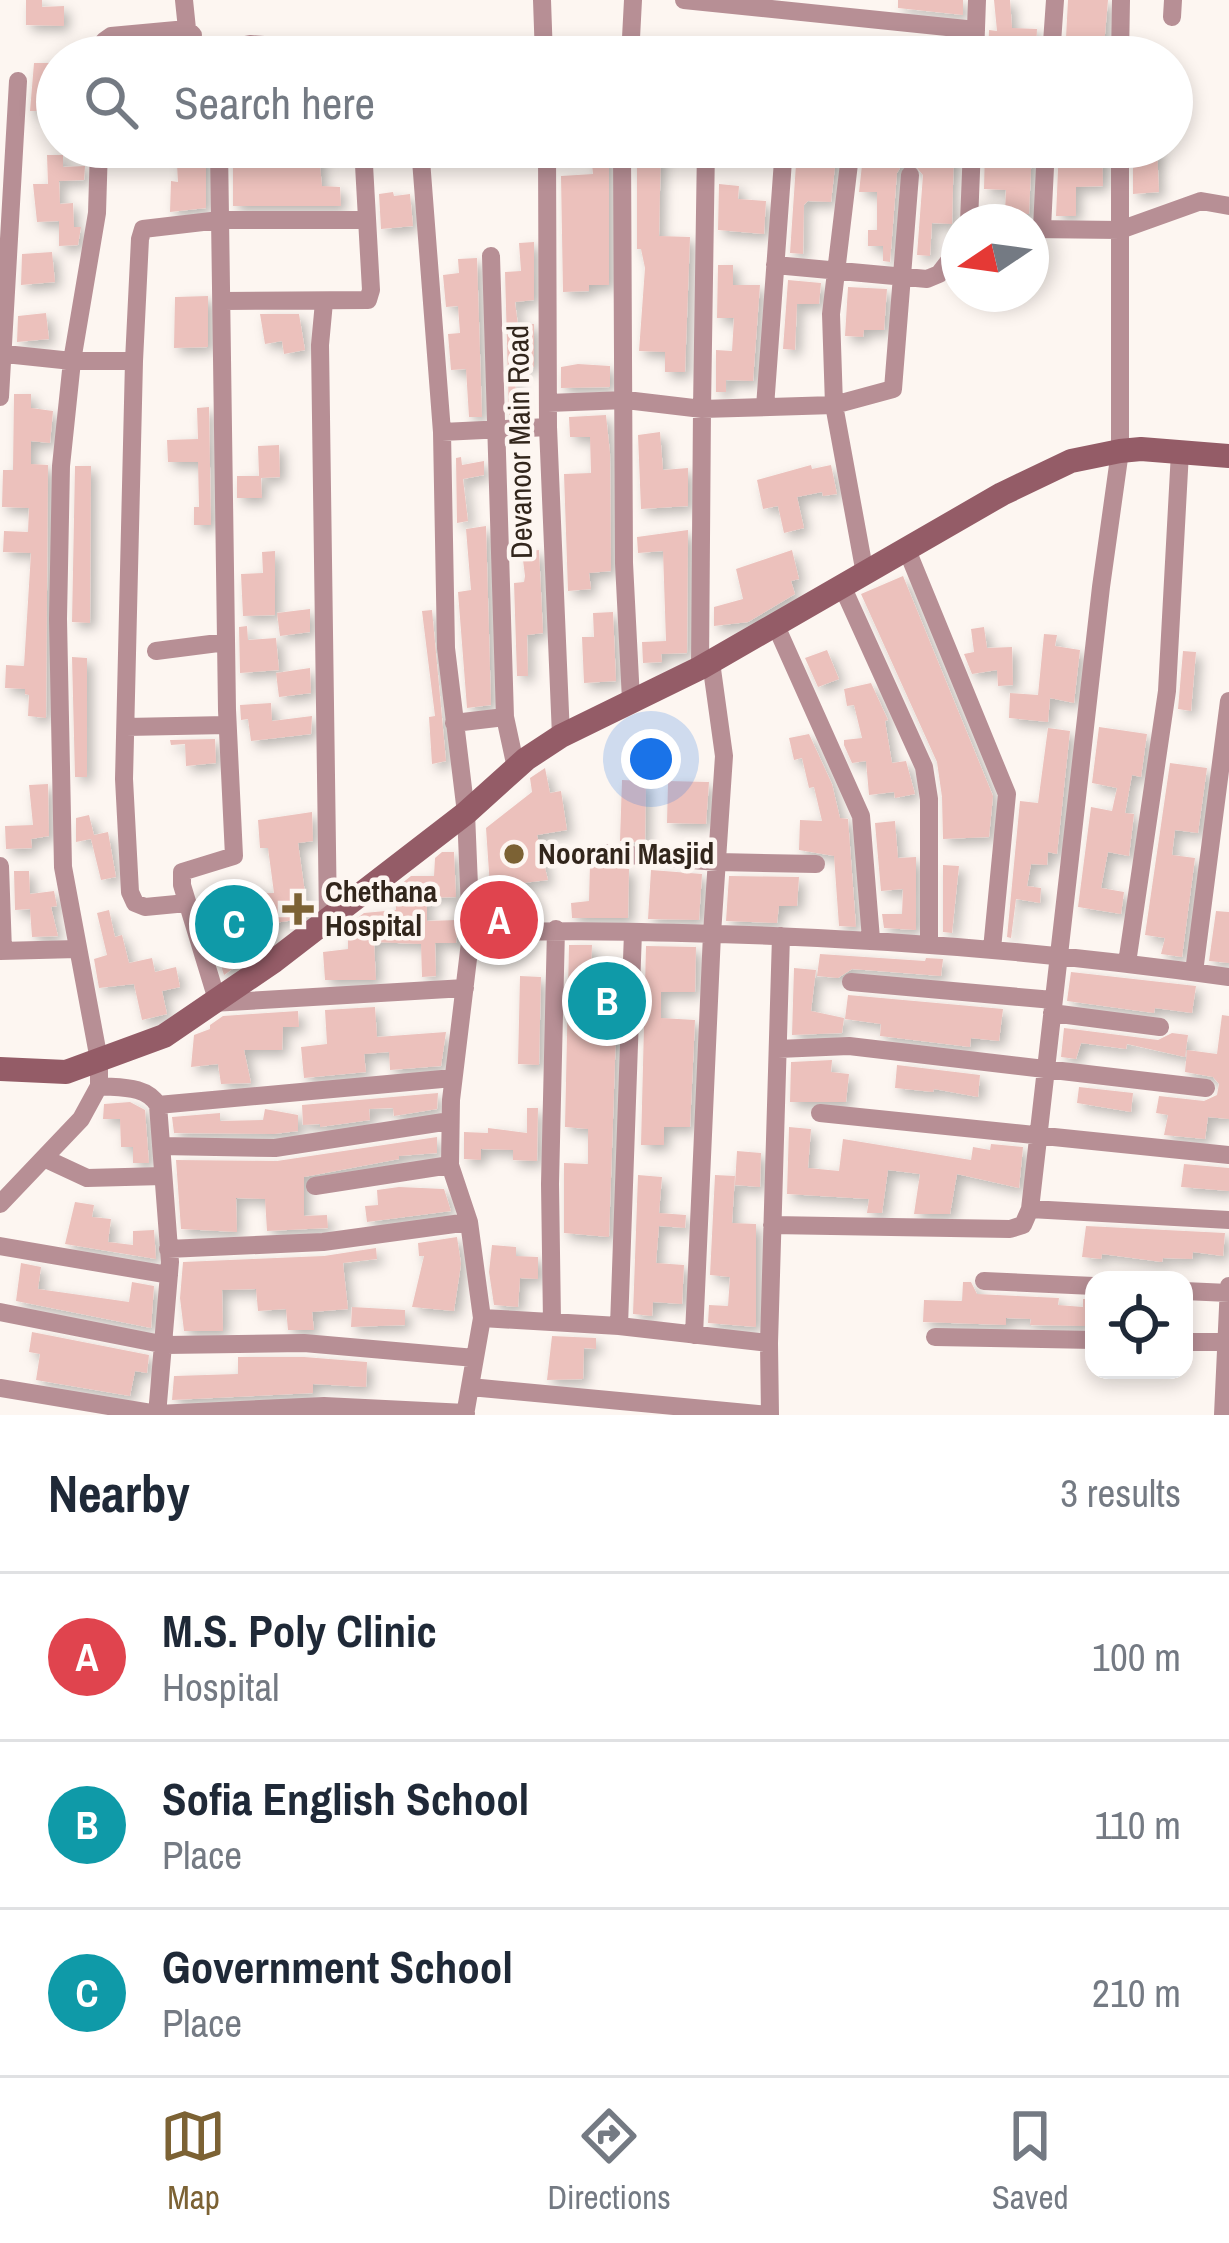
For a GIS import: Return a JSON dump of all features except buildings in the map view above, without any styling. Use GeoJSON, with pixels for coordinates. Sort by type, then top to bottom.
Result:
{"type":"FeatureCollection","features":[{"type":"Feature","properties":{"kind":"street"},"geometry":{"type":"LineString","coordinates":[[184,0],[188,29],[194,36]]}},
{"type":"Feature","properties":{"kind":"street"},"geometry":{"type":"LineString","coordinates":[[542,0],[543,36]]}},
{"type":"Feature","properties":{"kind":"street"},"geometry":{"type":"LineString","coordinates":[[632,36],[633,0]]}},
{"type":"Feature","properties":{"kind":"street"},"geometry":{"type":"LineString","coordinates":[[684,0],[976,30]]}},
{"type":"Feature","properties":{"kind":"street"},"geometry":{"type":"LineString","coordinates":[[976,36],[977,0]]}},
{"type":"Feature","properties":{"kind":"street"},"geometry":{"type":"LineString","coordinates":[[1052,36],[1054,0]]}},
{"type":"Feature","properties":{"kind":"street"},"geometry":{"type":"LineString","coordinates":[[1120,36],[1121,0]]}},
{"type":"Feature","properties":{"kind":"street"},"geometry":{"type":"LineString","coordinates":[[121,36],[188,29]]}},
{"type":"Feature","properties":{"kind":"street"},"geometry":{"type":"LineString","coordinates":[[0,397],[18,81]]}},
{"type":"Feature","properties":{"kind":"street"},"geometry":{"type":"LineString","coordinates":[[0,1204],[81,1119],[99,1086],[99,1060],[64,867],[58,619],[61,466],[72,361],[97,213],[98,168]]}},
{"type":"Feature","properties":{"kind":"street"},"geometry":{"type":"LineString","coordinates":[[215,1002],[182,872],[234,856],[227,725],[219,168]]}},
{"type":"Feature","properties":{"kind":"street"},"geometry":{"type":"LineString","coordinates":[[222,301],[368,300],[364,168]]}},
{"type":"Feature","properties":{"kind":"street"},"geometry":{"type":"LineString","coordinates":[[0,1388],[157,1414],[465,1414],[482,1318],[469,1222],[450,1165],[450,1121],[471,934],[466,813],[446,648],[442,432],[422,168]]}},
{"type":"Feature","properties":{"kind":"street","name":"Devanoor Main Road"},"geometry":{"type":"LineString","coordinates":[[547,168],[548,427],[561,736]]}},
{"type":"Feature","properties":{"kind":"street"},"geometry":{"type":"LineString","coordinates":[[622,168],[623,562],[631,700]]}},
{"type":"Feature","properties":{"kind":"street"},"geometry":{"type":"LineString","coordinates":[[694,1335],[724,756],[705,665],[706,168]]}},
{"type":"Feature","properties":{"kind":"street"},"geometry":{"type":"LineString","coordinates":[[765,407],[782,168]]}},
{"type":"Feature","properties":{"kind":"street"},"geometry":{"type":"LineString","coordinates":[[848,168],[830,314],[834,405],[854,581],[924,767],[929,799],[929,944]]}},
{"type":"Feature","properties":{"kind":"street"},"geometry":{"type":"LineString","coordinates":[[970,204],[971,168]]}},
{"type":"Feature","properties":{"kind":"street"},"geometry":{"type":"LineString","coordinates":[[1039,204],[1043,168]]}},
{"type":"Feature","properties":{"kind":"street"},"geometry":{"type":"LineString","coordinates":[[772,1225],[1010,1229],[1023,1225],[1030,1209],[1120,451],[1120,168]]}},
{"type":"Feature","properties":{"kind":"street"},"geometry":{"type":"LineString","coordinates":[[548,403],[626,400],[702,409],[834,405],[893,389],[910,175]]}},
{"type":"Feature","properties":{"kind":"street"},"geometry":{"type":"LineString","coordinates":[[1049,229],[1120,230],[1201,201],[1229,206]]}},
{"type":"Feature","properties":{"kind":"street"},"geometry":{"type":"LineString","coordinates":[[187,903],[145,907],[130,892],[126,727],[140,239],[143,229],[220,220],[367,220]]}},
{"type":"Feature","properties":{"kind":"street"},"geometry":{"type":"LineString","coordinates":[[491,256],[506,717],[516,768]]}},
{"type":"Feature","properties":{"kind":"street"},"geometry":{"type":"LineString","coordinates":[[775,266],[902,278],[934,278],[941,270]]}},
{"type":"Feature","properties":{"kind":"street"},"geometry":{"type":"LineString","coordinates":[[324,302],[320,346],[328,920]]}},
{"type":"Feature","properties":{"kind":"street"},"geometry":{"type":"LineString","coordinates":[[4,354],[134,361]]}},
{"type":"Feature","properties":{"kind":"street"},"geometry":{"type":"LineString","coordinates":[[442,432],[548,427]]}},
{"type":"Feature","properties":{"kind":"street"},"geometry":{"type":"LineString","coordinates":[[0,1069],[66,1072],[164,1036],[328,920],[561,736],[705,665],[1003,494],[1071,461],[1120,451],[1229,456]]}},
{"type":"Feature","properties":{"kind":"street"},"geometry":{"type":"LineString","coordinates":[[1127,963],[1170,664],[1180,452]]}},
{"type":"Feature","properties":{"kind":"street"},"geometry":{"type":"LineString","coordinates":[[907,550],[1007,794],[992,949]]}},
{"type":"Feature","properties":{"kind":"street"},"geometry":{"type":"LineString","coordinates":[[776,626],[861,816],[871,938]]}},
{"type":"Feature","properties":{"kind":"street"},"geometry":{"type":"LineString","coordinates":[[156,651],[226,642]]}},
{"type":"Feature","properties":{"kind":"street"},"geometry":{"type":"LineString","coordinates":[[1194,972],[1229,700]]}},
{"type":"Feature","properties":{"kind":"street"},"geometry":{"type":"LineString","coordinates":[[454,723],[506,717]]}},
{"type":"Feature","properties":{"kind":"street"},"geometry":{"type":"LineString","coordinates":[[126,727],[227,725]]}},
{"type":"Feature","properties":{"kind":"street"},"geometry":{"type":"LineString","coordinates":[[604,853],[817,864]]}},
{"type":"Feature","properties":{"kind":"street"},"geometry":{"type":"LineString","coordinates":[[0,866],[2,951],[76,949]]}},
{"type":"Feature","properties":{"kind":"street"},"geometry":{"type":"LineString","coordinates":[[471,934],[556,929],[871,938],[1229,977]]}},
{"type":"Feature","properties":{"kind":"street"},"geometry":{"type":"LineString","coordinates":[[552,1321],[556,929]]}},
{"type":"Feature","properties":{"kind":"street"},"geometry":{"type":"LineString","coordinates":[[619,1326],[633,932]]}},
{"type":"Feature","properties":{"kind":"street"},"geometry":{"type":"LineString","coordinates":[[470,1387],[770,1415],[781,936]]}},
{"type":"Feature","properties":{"kind":"street"},"geometry":{"type":"LineString","coordinates":[[851,982],[1053,1007],[1160,1028]]}},
{"type":"Feature","properties":{"kind":"street"},"geometry":{"type":"LineString","coordinates":[[215,1002],[465,988]]}},
{"type":"Feature","properties":{"kind":"street"},"geometry":{"type":"LineString","coordinates":[[778,1049],[849,1046],[1206,1088]]}},
{"type":"Feature","properties":{"kind":"street"},"geometry":{"type":"LineString","coordinates":[[158,1105],[453,1078]]}},
{"type":"Feature","properties":{"kind":"street"},"geometry":{"type":"LineString","coordinates":[[99,1086],[143,1091],[158,1105],[169,1275],[157,1414]]}},
{"type":"Feature","properties":{"kind":"street"},"geometry":{"type":"LineString","coordinates":[[820,1113],[1229,1156]]}},
{"type":"Feature","properties":{"kind":"street"},"geometry":{"type":"LineString","coordinates":[[161,1146],[275,1148],[450,1121]]}},
{"type":"Feature","properties":{"kind":"street"},"geometry":{"type":"LineString","coordinates":[[44,1158],[87,1178],[163,1176]]}},
{"type":"Feature","properties":{"kind":"street"},"geometry":{"type":"LineString","coordinates":[[315,1186],[450,1165]]}},
{"type":"Feature","properties":{"kind":"street"},"geometry":{"type":"LineString","coordinates":[[1030,1209],[1229,1220]]}},
{"type":"Feature","properties":{"kind":"street"},"geometry":{"type":"LineString","coordinates":[[168,1250],[323,1242],[469,1222]]}},
{"type":"Feature","properties":{"kind":"street"},"geometry":{"type":"LineString","coordinates":[[0,1246],[169,1275]]}},
{"type":"Feature","properties":{"kind":"street"},"geometry":{"type":"LineString","coordinates":[[984,1281],[1085,1286]]}},
{"type":"Feature","properties":{"kind":"street"},"geometry":{"type":"LineString","coordinates":[[1193,1291],[1229,1291],[1223,1415]]}},
{"type":"Feature","properties":{"kind":"street"},"geometry":{"type":"LineString","coordinates":[[0,1312],[166,1345],[304,1343],[475,1358]]}},
{"type":"Feature","properties":{"kind":"street"},"geometry":{"type":"LineString","coordinates":[[482,1318],[619,1326],[769,1343]]}},
{"type":"Feature","properties":{"kind":"street"},"geometry":{"type":"LineString","coordinates":[[935,1337],[1085,1340]]}},
{"type":"Feature","properties":{"kind":"street"},"geometry":{"type":"LineString","coordinates":[[1193,1342],[1225,1342]]}},
{"type":"Feature","properties":{"kind":"place","name":"Noorani Masjid"},"geometry":{"type":"Point","coordinates":[514,854]}},
{"type":"Feature","properties":{"kind":"place","name":"Chethana Hospital"},"geometry":{"type":"Point","coordinates":[298,909]}},
{"type":"Feature","properties":{"kind":"place","name":"M.S. Poly Clinic"},"geometry":{"type":"Point","coordinates":[499,920]}},
{"type":"Feature","properties":{"kind":"place","name":"Government School"},"geometry":{"type":"Point","coordinates":[234,924]}},
{"type":"Feature","properties":{"kind":"place","name":"Sofia English School"},"geometry":{"type":"Point","coordinates":[607,1001]}}]}
